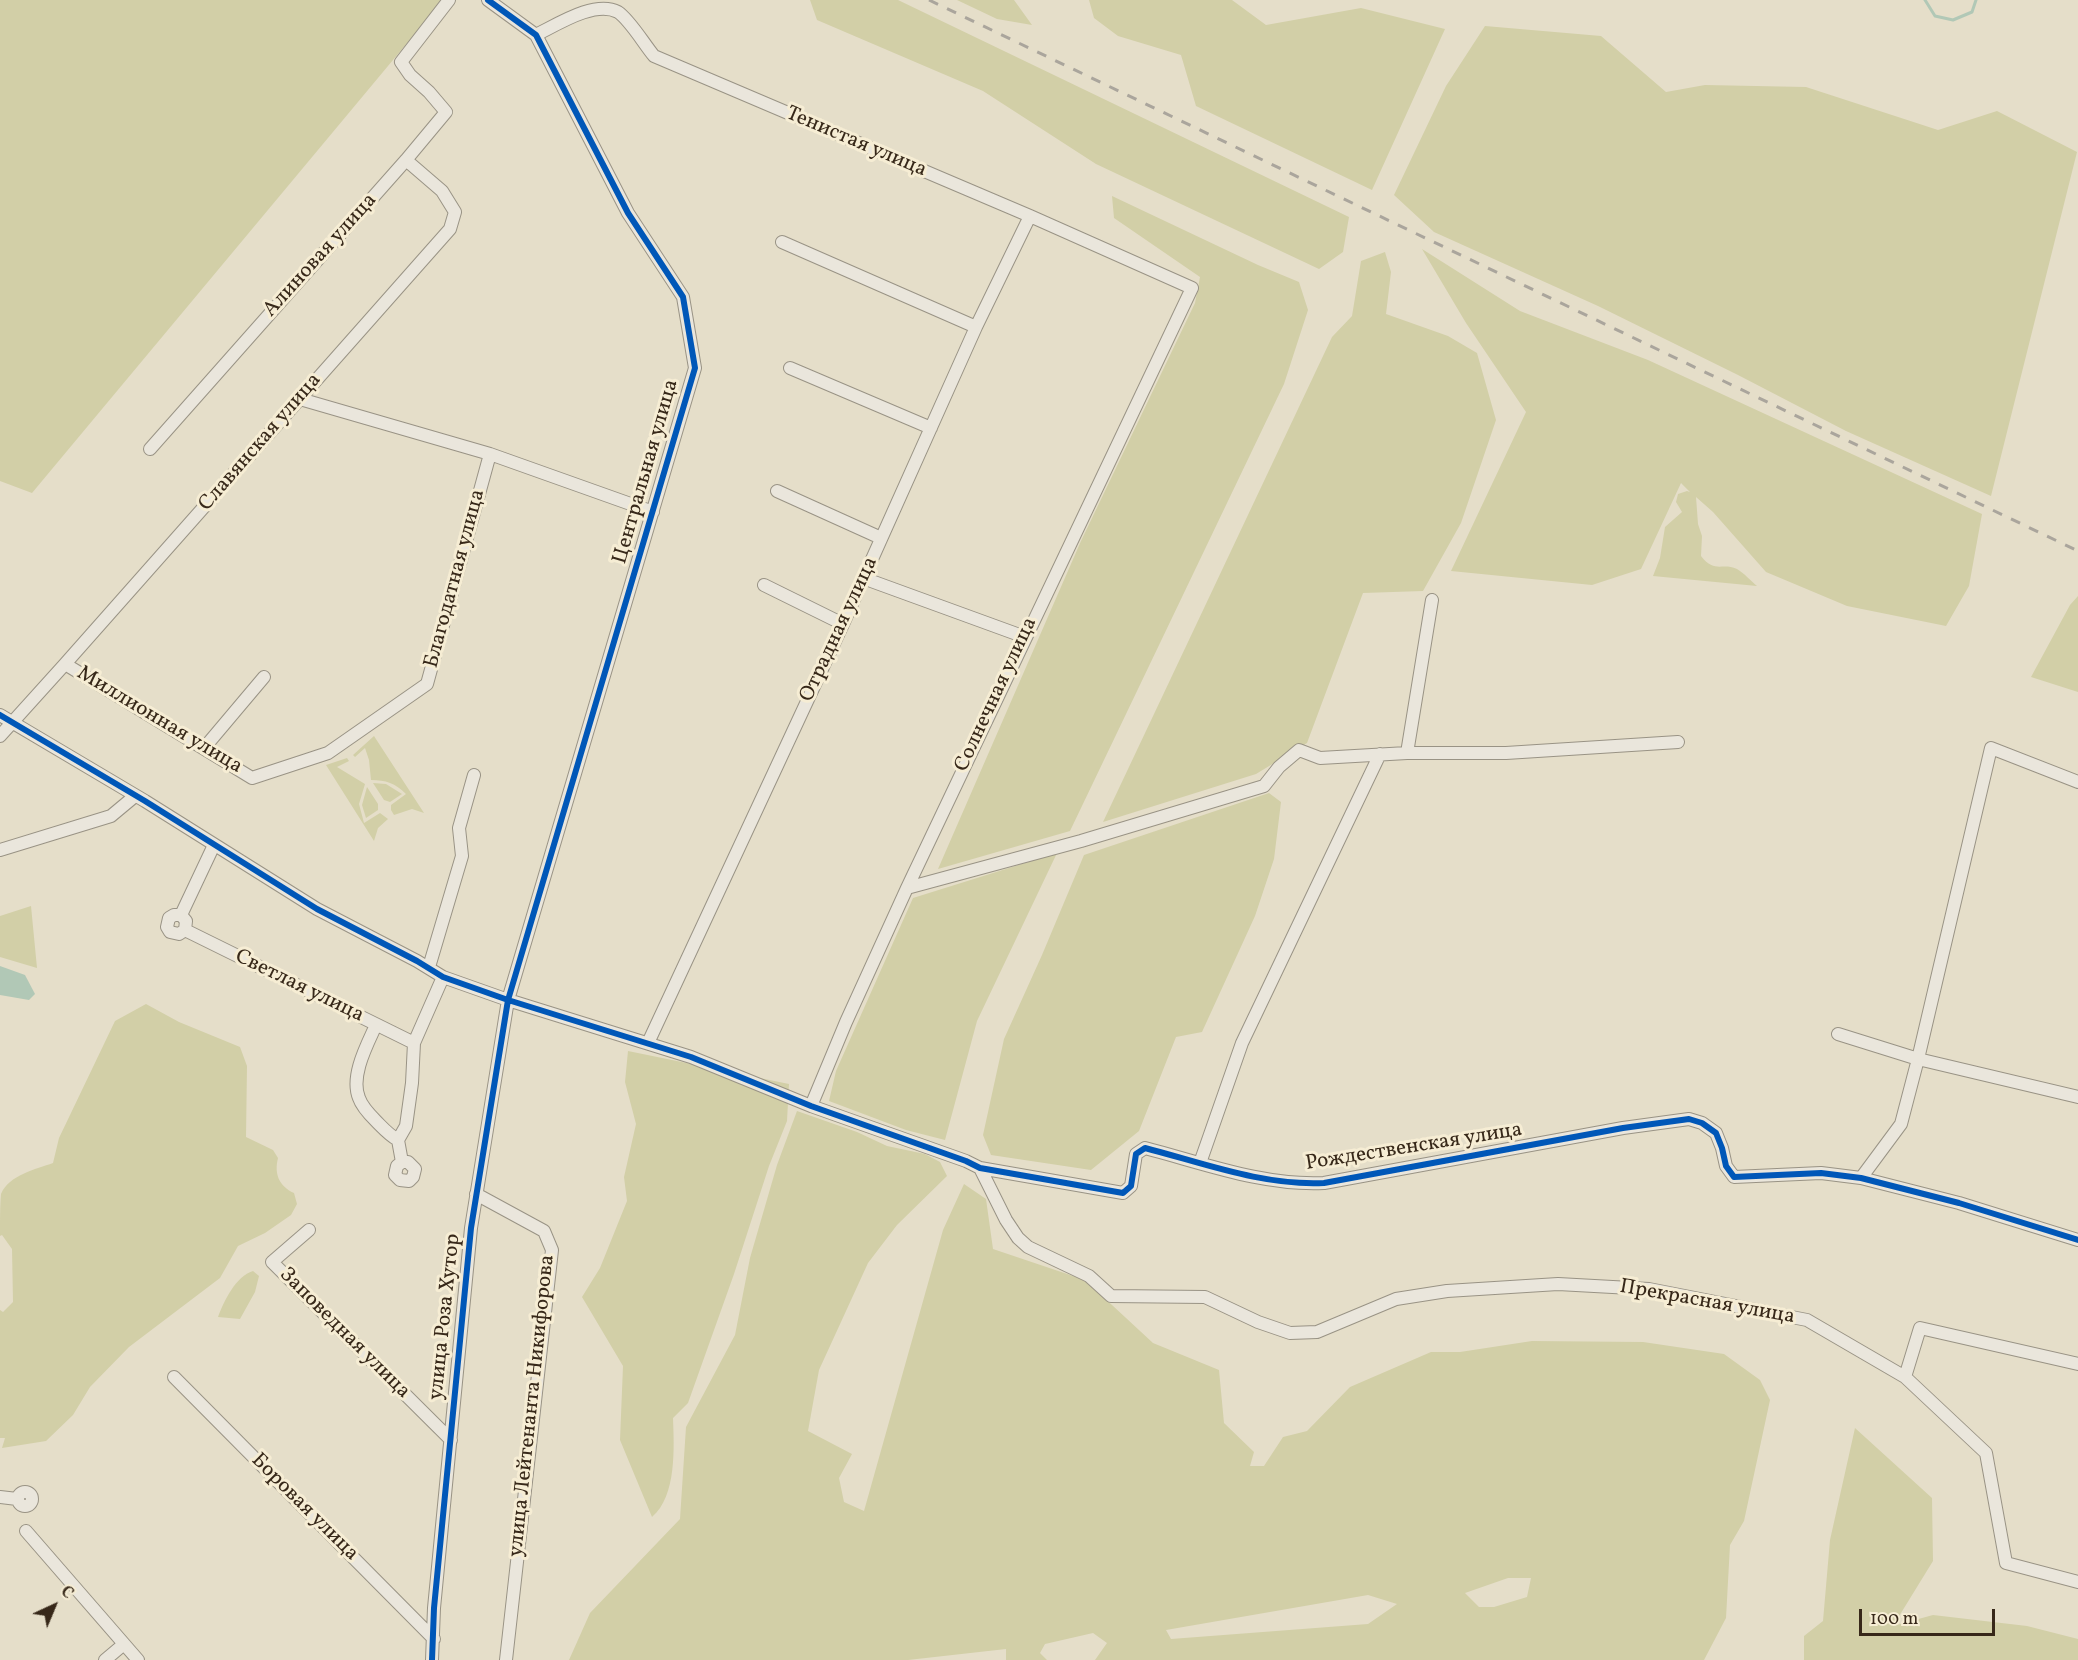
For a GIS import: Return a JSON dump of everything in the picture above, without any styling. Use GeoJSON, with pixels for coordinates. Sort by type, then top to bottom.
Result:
{"type":"FeatureCollection","features":[{"type":"Feature","properties":{"kind":"street","name":"Алиновая улица"},"geometry":{"type":"LineString","coordinates":[[150,449],[446,112],[410,75],[401,62],[449,0]]}},
{"type":"Feature","properties":{"kind":"street","name":"Центральная улица"},"geometry":{"type":"LineString","coordinates":[[488,0],[537,35],[628,213],[683,297],[695,368],[508,1000]]}},
{"type":"Feature","properties":{"kind":"street","name":"Тенистая улица"},"geometry":{"type":"LineString","coordinates":[[537,35],[591,7],[609,7],[620,13],[654,56],[1030,216],[1192,288]]}},
{"type":"Feature","properties":{"kind":"street","name":"Славянская улица"},"geometry":{"type":"LineString","coordinates":[[0,736],[450,230],[455,212],[442,191],[406,160]]}},
{"type":"Feature","properties":{"kind":"street","name":"Отрадная улица"},"geometry":{"type":"LineString","coordinates":[[648,1043],[843,624],[976,327],[1030,216]]}},
{"type":"Feature","properties":{"kind":"street"},"geometry":{"type":"LineString","coordinates":[[782,242],[976,327]]}},
{"type":"Feature","properties":{"kind":"street","name":"Солнечная улица"},"geometry":{"type":"LineString","coordinates":[[811,1106],[846,1022],[907,888],[1192,288]]}},
{"type":"Feature","properties":{"kind":"street"},"geometry":{"type":"LineString","coordinates":[[790,368],[931,428]]}},
{"type":"Feature","properties":{"kind":"street"},"geometry":{"type":"LineString","coordinates":[[300,399],[490,454],[653,512]]}},
{"type":"Feature","properties":{"kind":"street","name":"Благодатная улица"},"geometry":{"type":"LineString","coordinates":[[252,778],[328,753],[427,684],[490,454]]}},
{"type":"Feature","properties":{"kind":"street"},"geometry":{"type":"LineString","coordinates":[[777,491],[882,538]]}},
{"type":"Feature","properties":{"kind":"street"},"geometry":{"type":"LineString","coordinates":[[863,579],[1025,637]]}},
{"type":"Feature","properties":{"kind":"street"},"geometry":{"type":"LineString","coordinates":[[764,585],[843,624]]}},
{"type":"Feature","properties":{"kind":"street"},"geometry":{"type":"LineString","coordinates":[[1407,753],[1432,600]]}},
{"type":"Feature","properties":{"kind":"street","name":"Миллионная улица"},"geometry":{"type":"LineString","coordinates":[[65,664],[205,747],[252,778]]}},
{"type":"Feature","properties":{"kind":"street"},"geometry":{"type":"LineString","coordinates":[[205,747],[264,677]]}},
{"type":"Feature","properties":{"kind":"street"},"geometry":{"type":"LineString","coordinates":[[0,716],[48,742],[317,909],[429,967],[443,977],[508,1000],[691,1057],[811,1106],[980,1168]]}},
{"type":"Feature","properties":{"kind":"street"},"geometry":{"type":"LineString","coordinates":[[907,888],[1081,841],[1264,786],[1279,767],[1299,750],[1320,758],[1407,753],[1506,753],[1678,741]]}},
{"type":"Feature","properties":{"kind":"street"},"geometry":{"type":"LineString","coordinates":[[2078,782],[1991,748],[1901,1124],[1861,1178],[1959,1203],[2078,1240]]}},
{"type":"Feature","properties":{"kind":"street"},"geometry":{"type":"LineString","coordinates":[[1200,1163],[1242,1043],[1380,754]]}},
{"type":"Feature","properties":{"kind":"street"},"geometry":{"type":"LineString","coordinates":[[429,967],[462,856],[459,828],[474,775]]}},
{"type":"Feature","properties":{"kind":"street"},"geometry":{"type":"LineString","coordinates":[[0,850],[111,816],[140,799]]}},
{"type":"Feature","properties":{"kind":"street"},"geometry":{"type":"LineString","coordinates":[[185,930],[186,921],[181,915],[214,845]]}},
{"type":"Feature","properties":{"kind":"street","name":"Светлая улица"},"geometry":{"type":"LineString","coordinates":[[181,915],[169,918],[167,927],[173,934],[179,934],[185,930],[414,1043]]}},
{"type":"Feature","properties":{"kind":"street"},"geometry":{"type":"LineString","coordinates":[[398,1140],[406,1126],[412,1083],[414,1043],[443,977]]}},
{"type":"Feature","properties":{"kind":"street","name":"улица Роза Хутор"},"geometry":{"type":"LineString","coordinates":[[432,1660],[434,1608],[476,1194],[508,1000]]}},
{"type":"Feature","properties":{"kind":"street"},"geometry":{"type":"LineString","coordinates":[[376,1025],[359,1070],[357,1092],[359,1100],[372,1117],[398,1140],[402,1162]]}},
{"type":"Feature","properties":{"kind":"street"},"geometry":{"type":"LineString","coordinates":[[1838,1034],[1918,1059],[2078,1097]]}},
{"type":"Feature","properties":{"kind":"street","name":"Рождественская улица"},"geometry":{"type":"LineString","coordinates":[[980,1168],[1124,1193],[1131,1186],[1136,1154],[1145,1148],[1268,1179],[1298,1184],[1324,1183],[1623,1128],[1689,1119],[1702,1123],[1716,1133],[1726,1166],[1734,1177],[1821,1173],[1861,1178]]}},
{"type":"Feature","properties":{"kind":"street","name":"Прекрасная улица"},"geometry":{"type":"LineString","coordinates":[[980,1168],[1006,1220],[1018,1238],[1028,1247],[1089,1276],[1107,1292],[1117,1297],[1204,1297],[1258,1322],[1290,1332],[1317,1332],[1396,1299],[1447,1291],[1558,1284],[1649,1289],[1807,1320],[1905,1377],[1986,1453],[2006,1563],[2078,1582]]}},
{"type":"Feature","properties":{"kind":"street","name":"улица Лейтенанта Никифорова"},"geometry":{"type":"LineString","coordinates":[[476,1194],[544,1231],[552,1250],[507,1660]]}},
{"type":"Feature","properties":{"kind":"street","name":"Заповедная улица"},"geometry":{"type":"LineString","coordinates":[[309,1230],[272,1262],[451,1440]]}},
{"type":"Feature","properties":{"kind":"street"},"geometry":{"type":"LineString","coordinates":[[1905,1377],[1920,1328],[2078,1364]]}},
{"type":"Feature","properties":{"kind":"street","name":"Боровая улица"},"geometry":{"type":"LineString","coordinates":[[174,1377],[434,1639]]}},
{"type":"Feature","properties":{"kind":"street"},"geometry":{"type":"LineString","coordinates":[[0,1497],[17,1499]]}},
{"type":"Feature","properties":{"kind":"street"},"geometry":{"type":"LineString","coordinates":[[26,1531],[138,1660]]}},
{"type":"Feature","properties":{"kind":"street"},"geometry":{"type":"LineString","coordinates":[[105,1660],[124,1644]]}},
{"type":"Feature","properties":{"kind":"shaded area"},"geometry":{"type":"Polygon","coordinates":[[[0,0],[443,0],[32,493],[0,481],[0,0]]]}},
{"type":"Feature","properties":{"kind":"shaded area"},"geometry":{"type":"Polygon","coordinates":[[[810,0],[898,0],[1349,217],[1343,252],[1319,269],[1096,164],[983,91],[817,20],[810,0]]]}},
{"type":"Feature","properties":{"kind":"shaded area"},"geometry":{"type":"Polygon","coordinates":[[[957,0],[1014,0],[1032,25],[997,19],[957,0]]]}},
{"type":"Feature","properties":{"kind":"shaded area"},"geometry":{"type":"Polygon","coordinates":[[[1089,0],[1232,0],[1266,25],[1361,8],[1445,29],[1372,190],[1196,106],[1181,55],[1118,36],[1094,18],[1089,0]]]}},
{"type":"Feature","properties":{"kind":"shaded area"},"geometry":{"type":"Polygon","coordinates":[[[1485,26],[1601,36],[1666,92],[1705,85],[1806,87],[1938,130],[1997,111],[2077,152],[1991,496],[1846,431],[1598,306],[1434,232],[1394,195],[1446,86],[1485,26]]]}},
{"type":"Feature","properties":{"kind":"shaded area"},"geometry":{"type":"Polygon","coordinates":[[[1112,196],[1299,282],[1308,310],[1284,384],[1070,831],[938,869],[1081,541],[1195,303],[1200,277],[1114,218],[1112,196]]]}},
{"type":"Feature","properties":{"kind":"shaded area"},"geometry":{"type":"Polygon","coordinates":[[[1422,249],[1520,311],[1648,360],[1982,514],[1969,586],[1946,626],[1847,606],[1766,572],[1713,512],[1696,497],[1698,524],[1702,536],[1701,556],[1710,565],[1737,569],[1757,586],[1653,576],[1660,558],[1665,527],[1682,512],[1676,502],[1678,494],[1690,492],[1681,483],[1641,569],[1592,585],[1451,571],[1526,412],[1466,323],[1422,249]]]}},
{"type":"Feature","properties":{"kind":"shaded area"},"geometry":{"type":"Polygon","coordinates":[[[1385,252],[1391,272],[1386,314],[1448,336],[1477,353],[1496,420],[1461,523],[1423,591],[1363,593],[1307,743],[1256,774],[1103,822],[1332,337],[1352,316],[1361,261],[1385,252]]]}},
{"type":"Feature","properties":{"kind":"shaded area"},"geometry":{"type":"Polygon","coordinates":[[[2078,596],[2078,692],[2031,677],[2070,605],[2078,596]]]}},
{"type":"Feature","properties":{"kind":"shaded area"},"geometry":{"type":"Polygon","coordinates":[[[374,736],[424,813],[412,809],[394,815],[391,805],[406,794],[390,783],[371,780],[365,748],[355,757],[353,755],[374,736]]]}},
{"type":"Feature","properties":{"kind":"shaded area"},"geometry":{"type":"Polygon","coordinates":[[[347,758],[349,761],[337,767],[365,784],[359,804],[364,823],[380,813],[388,819],[378,828],[374,841],[326,765],[347,758]]]}},
{"type":"Feature","properties":{"kind":"shaded area"},"geometry":{"type":"Polygon","coordinates":[[[373,783],[386,784],[402,794],[390,802],[384,800],[373,783]]]}},
{"type":"Feature","properties":{"kind":"shaded area"},"geometry":{"type":"Polygon","coordinates":[[[367,787],[378,804],[378,810],[366,818],[362,805],[367,787]]]}},
{"type":"Feature","properties":{"kind":"shaded area"},"geometry":{"type":"Polygon","coordinates":[[[1269,793],[1281,802],[1274,859],[1255,916],[1202,1032],[1176,1037],[1139,1131],[1091,1170],[991,1155],[983,1135],[1004,1039],[1084,855],[1269,793]]]}},
{"type":"Feature","properties":{"kind":"shaded area"},"geometry":{"type":"Polygon","coordinates":[[[1057,853],[977,1021],[945,1140],[906,1130],[829,1101],[836,1071],[913,898],[1057,853]]]}},
{"type":"Feature","properties":{"kind":"shaded area"},"geometry":{"type":"Polygon","coordinates":[[[31,906],[37,968],[0,957],[0,916],[31,906]]]}},
{"type":"Feature","properties":{"kind":"shaded area"},"geometry":{"type":"Polygon","coordinates":[[[0,966],[25,975],[35,994],[29,1000],[0,995],[0,966]]]}},
{"type":"Feature","properties":{"kind":"shaded area"},"geometry":{"type":"Polygon","coordinates":[[[146,1004],[179,1022],[240,1047],[247,1066],[246,1137],[273,1150],[278,1158],[279,1179],[294,1193],[297,1204],[291,1215],[265,1233],[238,1246],[220,1278],[129,1347],[90,1387],[73,1415],[46,1441],[2,1448],[5,1438],[0,1438],[0,1310],[3,1312],[13,1302],[12,1249],[2,1235],[0,1236],[1,1194],[16,1177],[53,1163],[59,1138],[115,1021],[146,1004]]]}},
{"type":"Feature","properties":{"kind":"shaded area"},"geometry":{"type":"Polygon","coordinates":[[[628,1051],[789,1084],[787,1121],[769,1166],[734,1274],[688,1403],[673,1418],[670,1484],[660,1508],[652,1517],[620,1440],[623,1366],[582,1297],[600,1268],[627,1201],[624,1177],[636,1124],[625,1082],[628,1051]]]}},
{"type":"Feature","properties":{"kind":"shaded area"},"geometry":{"type":"Polygon","coordinates":[[[797,1111],[857,1132],[887,1146],[925,1154],[940,1162],[947,1176],[897,1225],[868,1263],[819,1370],[808,1431],[852,1454],[839,1478],[844,1502],[864,1511],[943,1230],[964,1184],[986,1199],[993,1249],[1085,1280],[1153,1343],[1219,1370],[1224,1423],[1254,1452],[1250,1466],[1264,1466],[1283,1437],[1307,1431],[1350,1387],[1431,1352],[1460,1352],[1532,1341],[1643,1342],[1724,1354],[1760,1380],[1770,1400],[1744,1521],[1730,1545],[1726,1618],[1704,1660],[1095,1660],[1107,1643],[1093,1633],[1045,1644],[1040,1653],[1047,1660],[1006,1660],[1006,1649],[908,1660],[569,1660],[590,1613],[680,1519],[686,1427],[735,1335],[750,1258],[777,1165],[797,1111]],[[1508,1578],[1465,1593],[1479,1607],[1494,1607],[1527,1597],[1531,1578],[1508,1578]],[[1368,1595],[1166,1630],[1171,1639],[1368,1624],[1397,1604],[1368,1595]]]}},
{"type":"Feature","properties":{"kind":"shaded area"},"geometry":{"type":"Polygon","coordinates":[[[253,1271],[259,1276],[255,1292],[240,1319],[218,1317],[236,1284],[253,1271]]]}},
{"type":"Feature","properties":{"kind":"shaded area"},"geometry":{"type":"Polygon","coordinates":[[[1855,1428],[1932,1498],[1933,1561],[1893,1626],[1933,1615],[2027,1626],[2078,1639],[2078,1660],[1804,1660],[1804,1636],[1823,1621],[1830,1540],[1855,1428]]]}},
{"type":"Feature","properties":{"kind":"waterway"},"geometry":{"type":"LineString","coordinates":[[1925,0],[1935,16],[1953,20],[1972,12],[1976,0]]}},
{"type":"Feature","properties":{"kind":"railway"},"geometry":{"type":"LineString","coordinates":[[929,0],[2078,551]]}},
{"type":"Feature","properties":{"kind":"cycle path"},"geometry":{"type":"LineString","coordinates":[[432,1660],[434,1608],[471,1228],[508,1000],[695,368],[683,297],[628,213],[536,35],[488,0]]}},
{"type":"Feature","properties":{"kind":"cycle path"},"geometry":{"type":"LineString","coordinates":[[0,715],[145,801],[317,909],[443,977],[508,1000],[691,1057],[811,1106],[980,1168],[1123,1193],[1131,1186],[1136,1154],[1145,1148],[1256,1177],[1278,1181],[1324,1183],[1623,1128],[1689,1119],[1702,1123],[1716,1133],[1726,1166],[1734,1177],[1821,1173],[1861,1178],[1959,1203],[2078,1240]]}}]}
